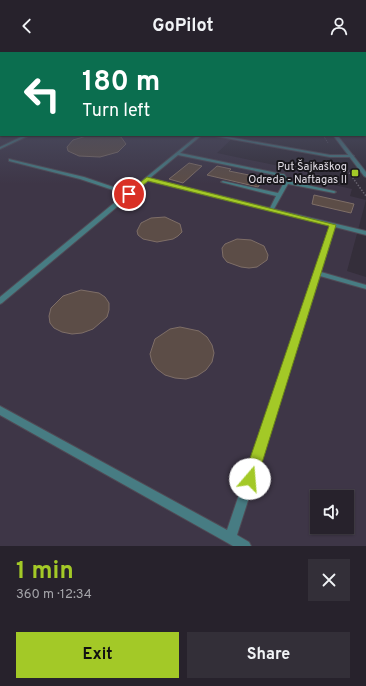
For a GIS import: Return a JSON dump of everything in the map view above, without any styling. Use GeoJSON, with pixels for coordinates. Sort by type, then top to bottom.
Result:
{"type":"FeatureCollection","features":[{"type":"Feature","properties":{"kind":"street"},"geometry":{"type":"LineString","coordinates":[[337,138],[365,173]]}},
{"type":"Feature","properties":{"kind":"lane"},"geometry":{"type":"LineString","coordinates":[[0,148],[21,138]]}},
{"type":"Feature","properties":{"kind":"lane"},"geometry":{"type":"LineString","coordinates":[[0,300],[196,138]]}},
{"type":"Feature","properties":{"kind":"lane"},"geometry":{"type":"LineString","coordinates":[[229,138],[337,156],[352,156]]}},
{"type":"Feature","properties":{"kind":"lane"},"geometry":{"type":"LineString","coordinates":[[177,154],[276,174],[286,178],[286,182],[271,210]]}},
{"type":"Feature","properties":{"kind":"lane"},"geometry":{"type":"LineString","coordinates":[[10,160],[82,178],[129,194]]}},
{"type":"Feature","properties":{"kind":"lane"},"geometry":{"type":"LineString","coordinates":[[147,179],[366,233]]}},
{"type":"Feature","properties":{"kind":"lane"},"geometry":{"type":"LineString","coordinates":[[223,182],[279,195]]}},
{"type":"Feature","properties":{"kind":"lane"},"geometry":{"type":"LineString","coordinates":[[286,182],[334,192]]}},
{"type":"Feature","properties":{"kind":"lane"},"geometry":{"type":"LineString","coordinates":[[230,538],[333,225]]}},
{"type":"Feature","properties":{"kind":"lane"},"geometry":{"type":"LineString","coordinates":[[318,273],[366,287]]}},
{"type":"Feature","properties":{"kind":"lane"},"geometry":{"type":"LineString","coordinates":[[0,410],[245,546]]}},
{"type":"Feature","properties":{"kind":"path"},"geometry":{"type":"LineString","coordinates":[[325,138],[328,144]]}},
{"type":"Feature","properties":{"kind":"path"},"geometry":{"type":"LineString","coordinates":[[337,156],[366,196]]}},
{"type":"Feature","properties":{"kind":"shaded area"},"geometry":{"type":"Polygon","coordinates":[[[0,138],[233,138],[217,153],[337,178],[334,185],[352,189],[350,196],[366,200],[347,271],[366,277],[366,546],[0,546],[0,138]]]}},
{"type":"Feature","properties":{"kind":"building"},"geometry":{"type":"Polygon","coordinates":[[[80,138],[122,138],[126,144],[118,152],[100,157],[79,156],[68,151],[67,147],[73,140],[80,138]]]}},
{"type":"Feature","properties":{"kind":"building"},"geometry":{"type":"Polygon","coordinates":[[[189,163],[202,166],[183,183],[169,179],[189,163]]]}},
{"type":"Feature","properties":{"kind":"building"},"geometry":{"type":"Polygon","coordinates":[[[217,166],[231,169],[229,171],[264,178],[258,187],[207,175],[217,166]]]}},
{"type":"Feature","properties":{"kind":"building"},"geometry":{"type":"Polygon","coordinates":[[[314,195],[354,204],[351,213],[312,204],[314,195]]]}},
{"type":"Feature","properties":{"kind":"building"},"geometry":{"type":"Polygon","coordinates":[[[165,217],[180,224],[182,232],[178,236],[173,239],[157,242],[143,239],[138,235],[137,231],[141,223],[151,218],[165,217]]]}},
{"type":"Feature","properties":{"kind":"building"},"geometry":{"type":"Polygon","coordinates":[[[237,239],[251,240],[264,246],[268,255],[267,260],[257,267],[249,268],[227,262],[223,257],[222,248],[225,244],[237,239]]]}},
{"type":"Feature","properties":{"kind":"building"},"geometry":{"type":"Polygon","coordinates":[[[81,290],[99,293],[105,297],[109,303],[107,317],[93,329],[82,333],[72,334],[62,332],[54,328],[50,323],[49,316],[51,308],[63,296],[81,290]]]}},
{"type":"Feature","properties":{"kind":"building"},"geometry":{"type":"Polygon","coordinates":[[[180,327],[199,331],[207,337],[212,345],[214,353],[212,362],[206,370],[197,376],[186,379],[165,375],[157,369],[152,362],[150,354],[155,339],[170,329],[180,327]]]}},
{"type":"Feature","properties":{"kind":"place","name":"Put Šajkaškog Odreda - Naftagas II"},"geometry":{"type":"Point","coordinates":[355,173]}},
{"type":"Feature","properties":{"kind":"route"},"geometry":{"type":"LineString","coordinates":[[129,194],[147,179],[333,225],[250,479]]}}]}
